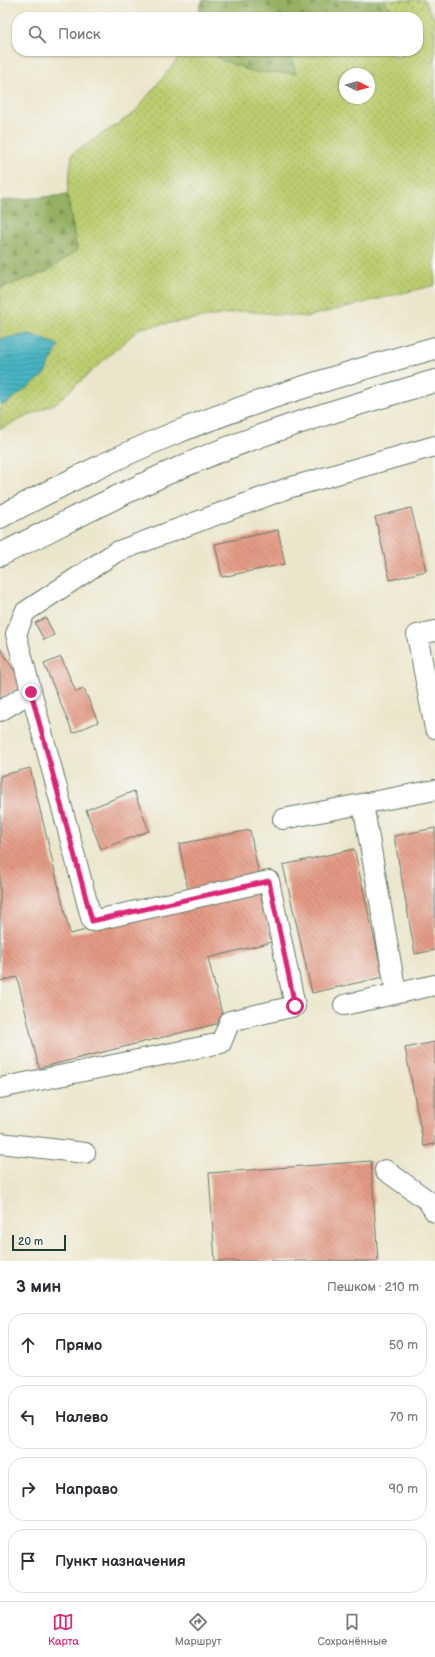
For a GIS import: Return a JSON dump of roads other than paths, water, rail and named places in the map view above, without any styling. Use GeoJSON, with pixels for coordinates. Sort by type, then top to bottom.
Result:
{"type":"FeatureCollection","features":[{"type":"Feature","properties":{"kind":"highway"},"geometry":{"type":"LineString","coordinates":[[0,517],[88,472],[170,436],[242,408],[329,378],[435,348]]}},
{"type":"Feature","properties":{"kind":"highway"},"geometry":{"type":"LineString","coordinates":[[0,555],[102,504],[185,466],[241,443],[336,411],[435,381]]}},
{"type":"Feature","properties":{"kind":"lane"},"geometry":{"type":"LineString","coordinates":[[0,1088],[221,1043],[230,1021],[295,1006],[269,881],[92,921],[16,634],[25,612],[116,552],[288,488],[435,446]]}},
{"type":"Feature","properties":{"kind":"lane"},"geometry":{"type":"LineString","coordinates":[[435,631],[417,635],[435,728]]}},
{"type":"Feature","properties":{"kind":"lane"},"geometry":{"type":"LineString","coordinates":[[0,711],[31,692]]}},
{"type":"Feature","properties":{"kind":"lane"},"geometry":{"type":"LineString","coordinates":[[283,820],[435,790]]}},
{"type":"Feature","properties":{"kind":"lane"},"geometry":{"type":"LineString","coordinates":[[363,804],[396,993]]}},
{"type":"Feature","properties":{"kind":"lane"},"geometry":{"type":"LineString","coordinates":[[344,1005],[435,985]]}},
{"type":"Feature","properties":{"kind":"lane"},"geometry":{"type":"LineString","coordinates":[[0,1143],[85,1154]]}},
{"type":"Feature","properties":{"kind":"lane"},"geometry":{"type":"LineString","coordinates":[[385,1170],[427,1200],[435,1212]]}},
{"type":"Feature","properties":{"kind":"water"},"geometry":{"type":"Polygon","coordinates":[[[30,334],[59,345],[44,375],[7,403],[0,405],[0,339],[30,334]]]}}]}
